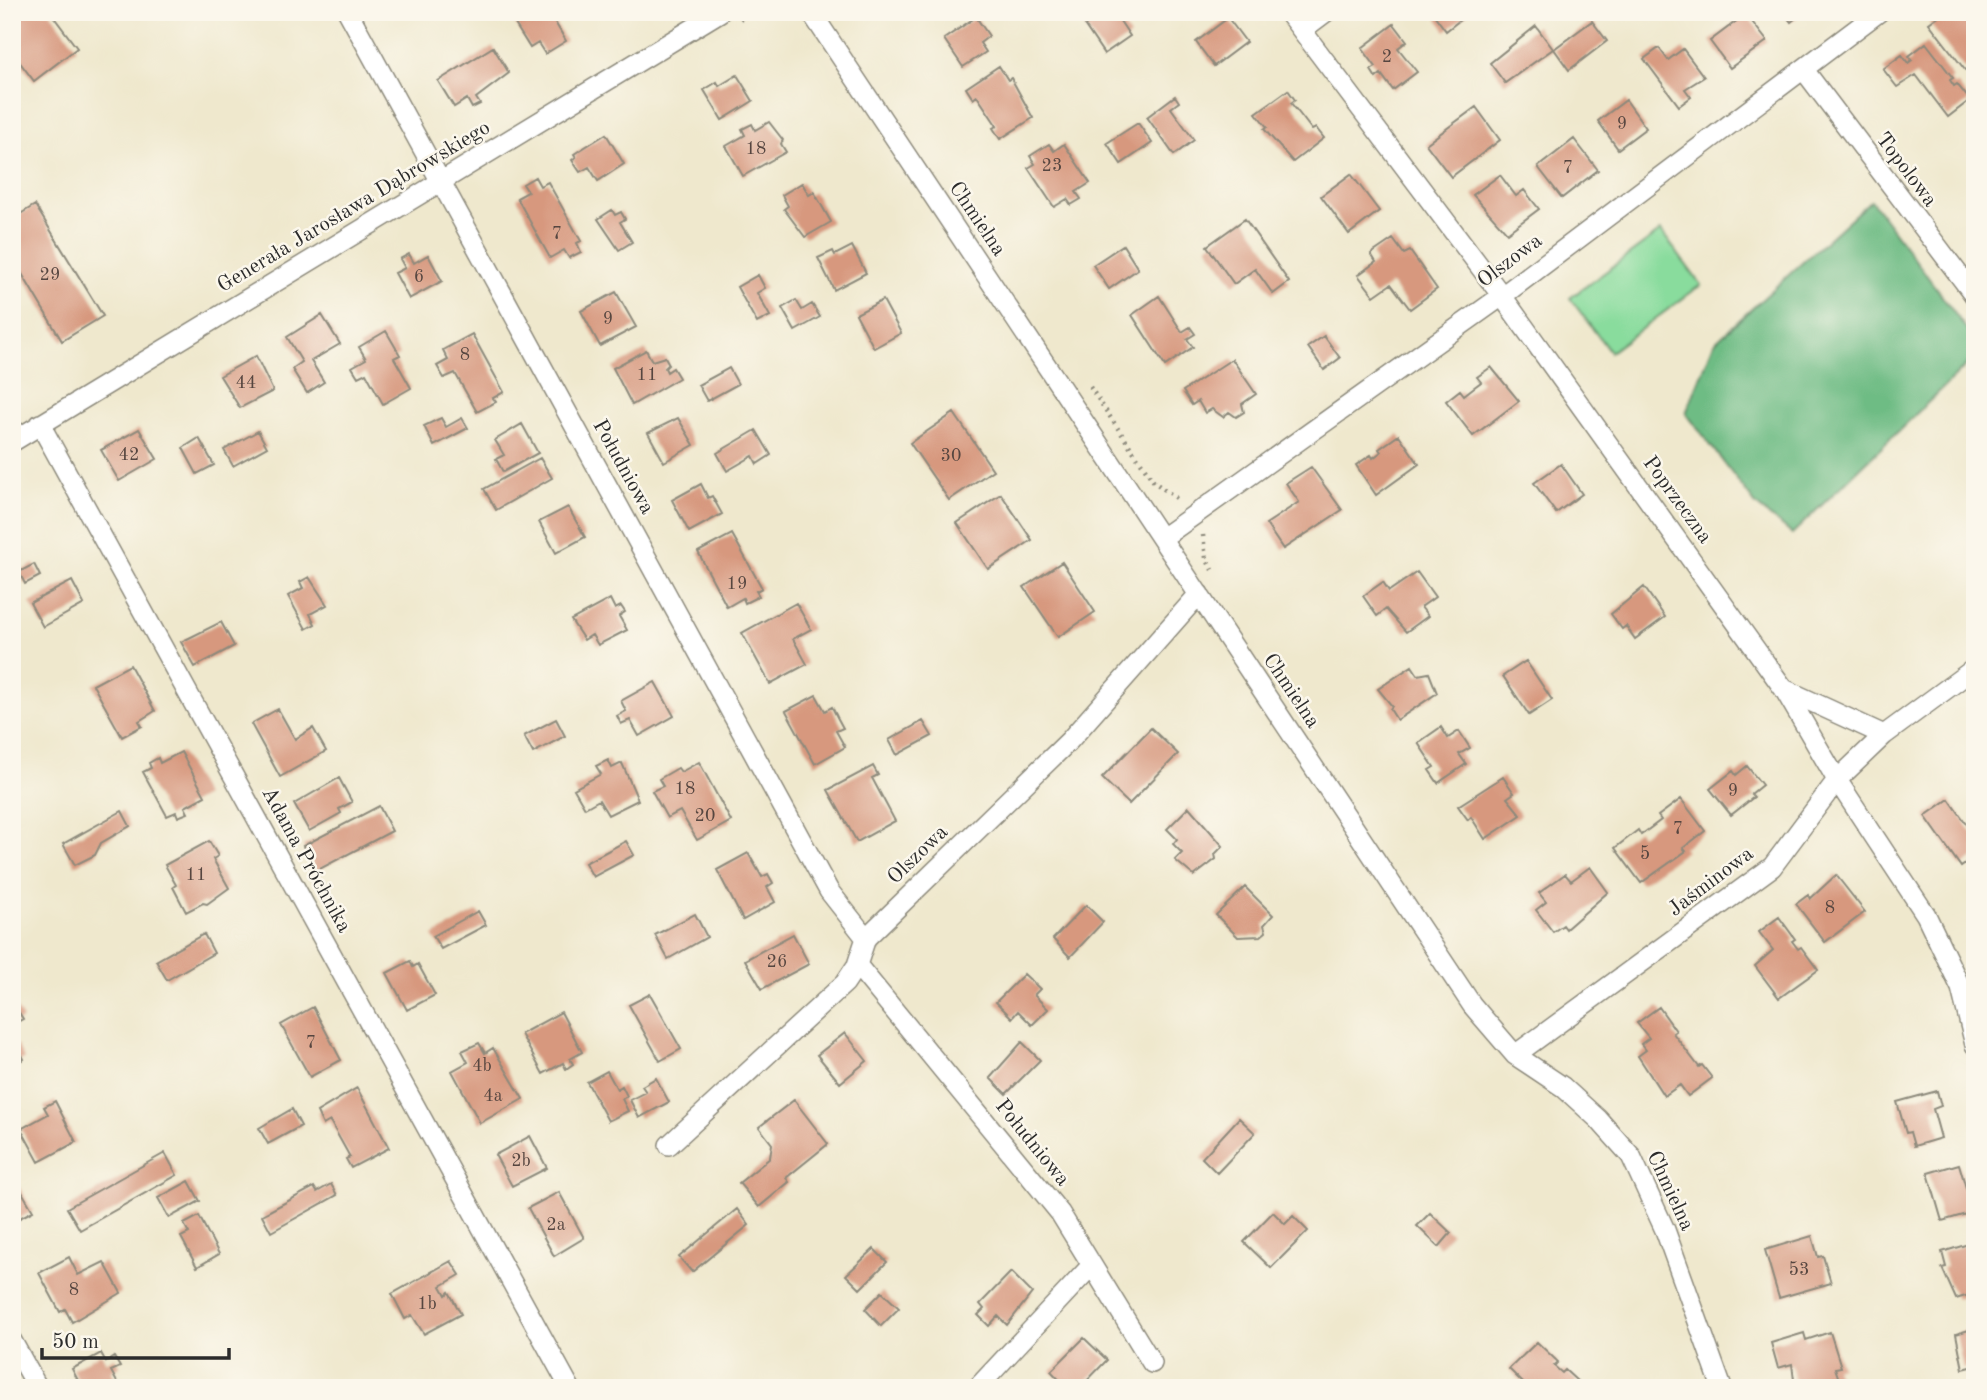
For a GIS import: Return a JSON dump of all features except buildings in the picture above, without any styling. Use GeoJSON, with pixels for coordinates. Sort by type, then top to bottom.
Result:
{"type":"FeatureCollection","features":[{"type":"Feature","properties":{"kind":"street","name":"Południowa"},"geometry":{"type":"LineString","coordinates":[[348,12],[829,891],[866,938]]}},
{"type":"Feature","properties":{"kind":"street","name":"Generała Jarosława Dąbrowskiego"},"geometry":{"type":"LineString","coordinates":[[12,442],[720,12]]}},
{"type":"Feature","properties":{"kind":"street","name":"Chmielna"},"geometry":{"type":"LineString","coordinates":[[811,12],[1472,1005],[1515,1055],[1563,1087],[1598,1119],[1631,1156],[1665,1230],[1722,1388]]}},
{"type":"Feature","properties":{"kind":"street","name":"Poprzeczna"},"geometry":{"type":"LineString","coordinates":[[1288,12],[1502,296],[1784,689],[1837,780],[1926,915],[1961,988],[1975,1045]]}},
{"type":"Feature","properties":{"kind":"street"},"geometry":{"type":"LineString","coordinates":[[1302,30],[1326,12]]}},
{"type":"Feature","properties":{"kind":"street","name":"Olszowa"},"geometry":{"type":"LineString","coordinates":[[1161,538],[1502,296],[1879,12]]}},
{"type":"Feature","properties":{"kind":"street","name":"Topolowa"},"geometry":{"type":"LineString","coordinates":[[1804,70],[1975,296]]}},
{"type":"Feature","properties":{"kind":"street","name":"Adama Próchnika"},"geometry":{"type":"LineString","coordinates":[[40,424],[570,1388]]}},
{"type":"Feature","properties":{"kind":"street","name":"Olszowa"},"geometry":{"type":"LineString","coordinates":[[669,1145],[845,983],[857,965],[866,938],[1069,741],[1199,594]]}},
{"type":"Feature","properties":{"kind":"street","name":"Jaśminowa"},"geometry":{"type":"LineString","coordinates":[[1515,1055],[1772,867],[1837,780],[1884,735],[1975,668]]}},
{"type":"Feature","properties":{"kind":"street"},"geometry":{"type":"LineString","coordinates":[[1784,689],[1884,735]]}},
{"type":"Feature","properties":{"kind":"street","name":"Południowa"},"geometry":{"type":"LineString","coordinates":[[857,965],[1060,1213],[1152,1363]]}},
{"type":"Feature","properties":{"kind":"street"},"geometry":{"type":"LineString","coordinates":[[980,1385],[1092,1265]]}},
{"type":"Feature","properties":{"kind":"street"},"geometry":{"type":"LineString","coordinates":[[12,1341],[38,1388]]}},
{"type":"Feature","properties":{"kind":"green space"},"geometry":{"type":"Polygon","coordinates":[[[1871,200],[1975,341],[1975,357],[1792,534],[1756,505],[1686,413],[1714,343],[1871,200]]]}},
{"type":"Feature","properties":{"kind":"green space"},"geometry":{"type":"Polygon","coordinates":[[[1661,231],[1701,285],[1610,352],[1570,298],[1661,231]]]}}]}
